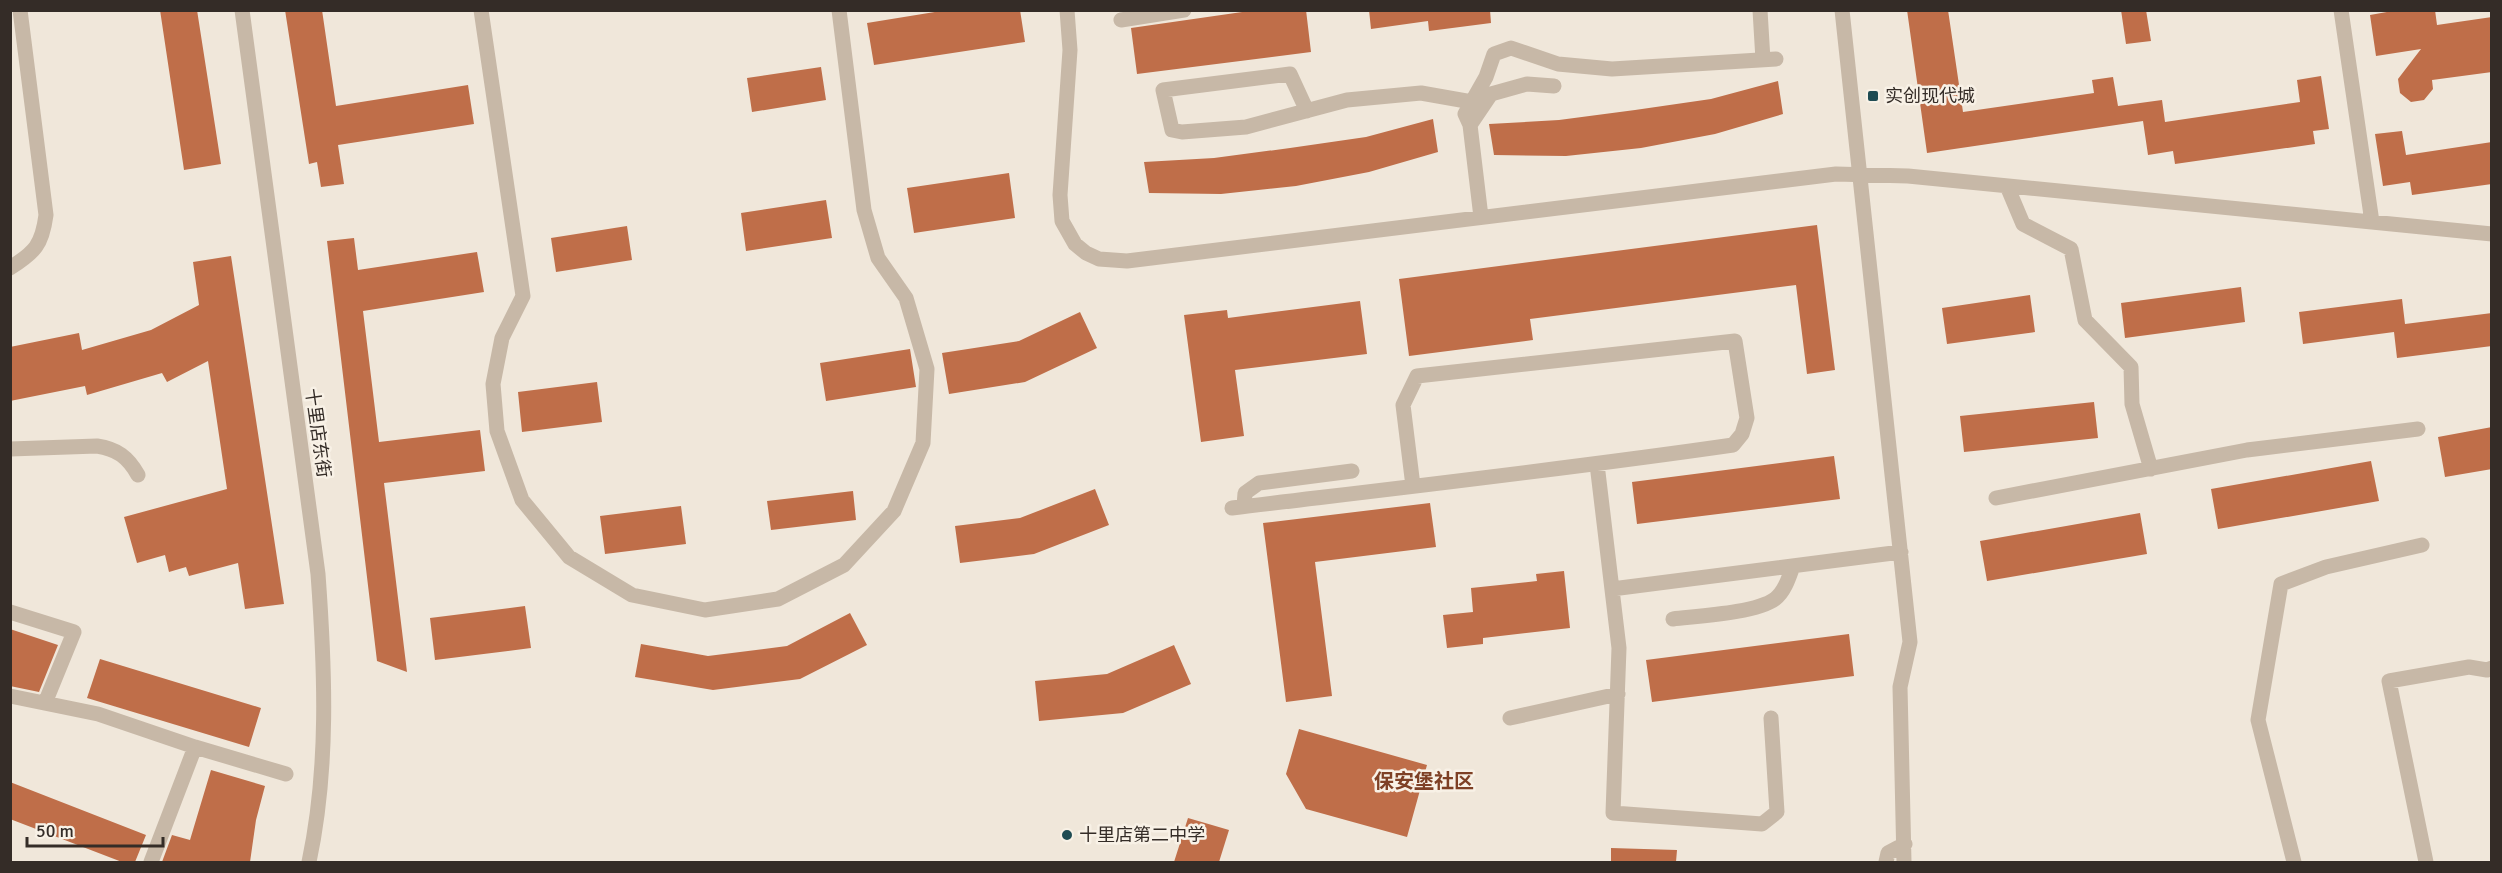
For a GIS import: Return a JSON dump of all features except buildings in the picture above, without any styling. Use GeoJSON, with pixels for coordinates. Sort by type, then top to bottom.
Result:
{"type":"FeatureCollection","features":[{"type":"Feature","properties":{"kind":"street"},"geometry":{"type":"LineString","coordinates":[[10,268],[31,255],[43,236],[46,215],[20,10]]}},
{"type":"Feature","properties":{"kind":"street","name":"十里店东街"},"geometry":{"type":"LineString","coordinates":[[242,10],[319,595],[323,647],[321,771],[309,862]]}},
{"type":"Feature","properties":{"kind":"street"},"geometry":{"type":"LineString","coordinates":[[481,10],[523,296],[502,338],[493,384],[497,431],[522,500],[569,557],[587,568],[632,595],[705,610],[778,599],[844,565],[894,511],[923,443],[927,369],[906,298],[878,258],[864,210],[839,10]]}},
{"type":"Feature","properties":{"kind":"street"},"geometry":{"type":"LineString","coordinates":[[1067,10],[1070,50],[1060,195],[1062,221],[1075,244],[1086,253],[1099,259],[1127,261],[1836,174],[1908,176],[2492,234]]}},
{"type":"Feature","properties":{"kind":"street"},"geometry":{"type":"LineString","coordinates":[[1121,20],[1184,10]]}},
{"type":"Feature","properties":{"kind":"street"},"geometry":{"type":"LineString","coordinates":[[1480,217],[1470,125],[1465,114],[1486,77],[1494,54],[1511,48],[1558,64],[1612,69],[1769,59],[1760,10]]}},
{"type":"Feature","properties":{"kind":"street"},"geometry":{"type":"LineString","coordinates":[[1842,10],[1910,642],[1900,687],[1904,862]]}},
{"type":"Feature","properties":{"kind":"street"},"geometry":{"type":"LineString","coordinates":[[2341,10],[2372,222]]}},
{"type":"Feature","properties":{"kind":"street"},"geometry":{"type":"LineString","coordinates":[[1307,111],[1290,74],[1163,90],[1172,130],[1182,132],[1246,127],[1307,111],[1347,100],[1421,93],[1472,102]]}},
{"type":"Feature","properties":{"kind":"street"},"geometry":{"type":"LineString","coordinates":[[1470,125],[1491,94],[1527,84],[1554,86]]}},
{"type":"Feature","properties":{"kind":"street"},"geometry":{"type":"LineString","coordinates":[[2007,186],[2024,224],[2071,249],[2085,320],[2132,367],[2132,404],[2151,469]]}},
{"type":"Feature","properties":{"kind":"street"},"geometry":{"type":"LineString","coordinates":[[1352,471],[1259,483],[1245,493],[1238,507],[1597,464],[1733,445],[1742,434],[1747,418],[1735,340],[1417,376],[1403,405],[1413,486]]}},
{"type":"Feature","properties":{"kind":"street"},"geometry":{"type":"LineString","coordinates":[[1996,498],[2247,450],[2418,429]]}},
{"type":"Feature","properties":{"kind":"street"},"geometry":{"type":"LineString","coordinates":[[12,454],[97,446],[110,448],[122,454],[132,464],[138,475]]}},
{"type":"Feature","properties":{"kind":"street"},"geometry":{"type":"LineString","coordinates":[[1597,464],[1619,648],[1612,813],[1762,824],[1777,812],[1771,718]]}},
{"type":"Feature","properties":{"kind":"street"},"geometry":{"type":"LineString","coordinates":[[2294,862],[2258,720],[2282,584],[2326,567],[2422,544]]}},
{"type":"Feature","properties":{"kind":"street"},"geometry":{"type":"LineString","coordinates":[[1612,589],[1901,552]]}},
{"type":"Feature","properties":{"kind":"street"},"geometry":{"type":"LineString","coordinates":[[1673,619],[1755,608],[1774,600],[1782,592],[1793,566]]}},
{"type":"Feature","properties":{"kind":"street"},"geometry":{"type":"LineString","coordinates":[[10,612],[74,632],[45,703]]}},
{"type":"Feature","properties":{"kind":"street"},"geometry":{"type":"LineString","coordinates":[[2426,862],[2390,681],[2469,667],[2487,670],[2492,668]]}},
{"type":"Feature","properties":{"kind":"street"},"geometry":{"type":"LineString","coordinates":[[1510,718],[1618,694]]}},
{"type":"Feature","properties":{"kind":"street"},"geometry":{"type":"LineString","coordinates":[[10,696],[98,714],[195,747],[286,774]]}},
{"type":"Feature","properties":{"kind":"street"},"geometry":{"type":"LineString","coordinates":[[151,862],[195,747]]}},
{"type":"Feature","properties":{"kind":"street"},"geometry":{"type":"LineString","coordinates":[[1886,862],[1888,853],[1905,844]]}},
{"type":"Feature","properties":{"kind":"place","name":"实创现代城"},"geometry":{"type":"Point","coordinates":[1873,96]}},
{"type":"Feature","properties":{"kind":"place","name":"十里店第二中学"},"geometry":{"type":"Point","coordinates":[1067,835]}},
{"type":"Feature","properties":{"kind":"district","name":"保安堡社区"},"geometry":{"type":"Point","coordinates":[1424,781]}}]}
